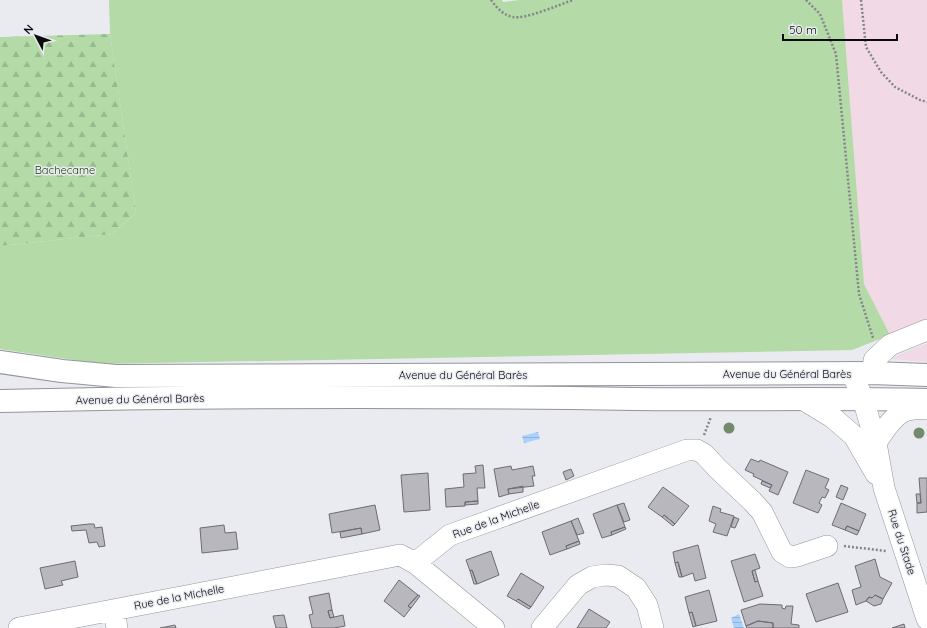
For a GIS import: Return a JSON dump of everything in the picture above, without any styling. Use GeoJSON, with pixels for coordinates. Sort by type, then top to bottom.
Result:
{"type":"FeatureCollection","features":[{"type":"Feature","properties":{"kind":"main road","name":"Avenue du Général Barès"},"geometry":{"type":"LineString","coordinates":[[0,362],[62,371],[116,376],[852,373],[876,364],[927,375]]}},
{"type":"Feature","properties":{"kind":"main road","name":"Avenue du Général Barès"},"geometry":{"type":"LineString","coordinates":[[0,401],[461,396],[927,400]]}},
{"type":"Feature","properties":{"kind":"street"},"geometry":{"type":"LineString","coordinates":[[876,364],[890,345],[927,330]]}},
{"type":"Feature","properties":{"kind":"street","name":"Rue du Stade"},"geometry":{"type":"LineString","coordinates":[[852,373],[854,436]]}},
{"type":"Feature","properties":{"kind":"street","name":"Rue du Stade"},"geometry":{"type":"LineString","coordinates":[[854,399],[876,443],[884,488],[905,550],[923,596],[927,619]]}},
{"type":"Feature","properties":{"kind":"street","name":"Rue du Stade"},"geometry":{"type":"LineString","coordinates":[[804,400],[832,417],[854,436],[884,488]]}},
{"type":"Feature","properties":{"kind":"street"},"geometry":{"type":"LineString","coordinates":[[876,443],[886,427],[898,414],[907,410],[927,408]]}},
{"type":"Feature","properties":{"kind":"street","name":"Rue de la Michelle"},"geometry":{"type":"LineString","coordinates":[[32,627],[116,619],[400,555],[415,563],[450,535],[687,450],[697,450]]}},
{"type":"Feature","properties":{"kind":"street"},"geometry":{"type":"LineString","coordinates":[[697,450],[704,454],[762,512],[782,552],[790,557],[827,546]]}},
{"type":"Feature","properties":{"kind":"street"},"geometry":{"type":"LineString","coordinates":[[415,563],[494,628]]}},
{"type":"Feature","properties":{"kind":"street"},"geometry":{"type":"LineString","coordinates":[[542,628],[578,585],[592,577],[605,575],[618,576],[636,588],[647,605],[653,628]]}},
{"type":"Feature","properties":{"kind":"path"},"geometry":{"type":"LineString","coordinates":[[492,0],[498,9],[514,17],[536,14],[573,0]]}},
{"type":"Feature","properties":{"kind":"path"},"geometry":{"type":"LineString","coordinates":[[806,0],[820,14],[836,54],[859,294],[876,364]]}},
{"type":"Feature","properties":{"kind":"path"},"geometry":{"type":"LineString","coordinates":[[862,0],[866,47],[881,72],[895,87],[927,102]]}},
{"type":"Feature","properties":{"kind":"path"},"geometry":{"type":"LineString","coordinates":[[697,450],[714,412]]}},
{"type":"Feature","properties":{"kind":"path"},"geometry":{"type":"LineString","coordinates":[[827,546],[893,552],[905,550]]}},
{"type":"Feature","properties":{"kind":"shaded area"},"geometry":{"type":"Polygon","coordinates":[[[842,0],[927,0],[927,329],[890,335],[864,284],[842,0]]]}},
{"type":"Feature","properties":{"kind":"shaded area"},"geometry":{"type":"Polygon","coordinates":[[[927,343],[927,362],[890,359],[927,343]]]}},
{"type":"Feature","properties":{"kind":"green space"},"geometry":{"type":"Polygon","coordinates":[[[109,0],[502,0],[503,2],[519,0],[842,0],[864,284],[890,335],[852,350],[101,364],[0,349],[0,246],[112,234],[136,213],[110,34],[109,0]]]}},
{"type":"Feature","properties":{"kind":"green space","name":"Bachecame"},"geometry":{"type":"Polygon","coordinates":[[[110,34],[136,213],[112,234],[0,246],[0,37],[110,34]]]}},
{"type":"Feature","properties":{"kind":"water"},"geometry":{"type":"Polygon","coordinates":[[[538,432],[540,439],[524,443],[522,436],[538,432]]]}},
{"type":"Feature","properties":{"kind":"water"},"geometry":{"type":"Polygon","coordinates":[[[739,614],[744,628],[734,628],[731,618],[739,614]]]}},
{"type":"Feature","properties":{"kind":"building"},"geometry":{"type":"Polygon","coordinates":[[[751,459],[759,462],[760,460],[788,472],[778,495],[769,491],[772,485],[753,476],[754,474],[745,470],[751,459]]]}},
{"type":"Feature","properties":{"kind":"building"},"geometry":{"type":"Polygon","coordinates":[[[483,465],[485,488],[477,488],[478,501],[465,502],[465,506],[446,507],[445,489],[464,487],[463,474],[476,473],[475,466],[483,465]]]}},
{"type":"Feature","properties":{"kind":"building"},"geometry":{"type":"Polygon","coordinates":[[[511,466],[512,470],[533,466],[535,476],[532,476],[534,486],[508,489],[509,494],[499,497],[494,469],[511,466]]]}},
{"type":"Feature","properties":{"kind":"building"},"geometry":{"type":"Polygon","coordinates":[[[571,469],[574,476],[566,480],[563,472],[571,469]]]}},
{"type":"Feature","properties":{"kind":"building"},"geometry":{"type":"Polygon","coordinates":[[[806,470],[829,479],[825,488],[829,490],[825,498],[822,497],[819,503],[822,505],[818,513],[793,503],[806,470]]]}},
{"type":"Feature","properties":{"kind":"building"},"geometry":{"type":"Polygon","coordinates":[[[428,473],[430,510],[404,512],[401,475],[428,473]]]}},
{"type":"Feature","properties":{"kind":"building"},"geometry":{"type":"Polygon","coordinates":[[[919,478],[927,478],[927,512],[917,513],[917,503],[921,503],[919,478]]]}},
{"type":"Feature","properties":{"kind":"building"},"geometry":{"type":"Polygon","coordinates":[[[762,481],[772,485],[770,488],[761,484],[762,481]]]}},
{"type":"Feature","properties":{"kind":"building"},"geometry":{"type":"Polygon","coordinates":[[[841,485],[848,488],[843,500],[836,497],[841,485]]]}},
{"type":"Feature","properties":{"kind":"building"},"geometry":{"type":"Polygon","coordinates":[[[523,486],[523,492],[509,494],[508,489],[523,486]]]}},
{"type":"Feature","properties":{"kind":"building"},"geometry":{"type":"Polygon","coordinates":[[[663,487],[689,506],[675,524],[664,515],[662,517],[648,507],[663,487]]]}},
{"type":"Feature","properties":{"kind":"building"},"geometry":{"type":"Polygon","coordinates":[[[916,494],[920,494],[921,503],[917,503],[916,494]]]}},
{"type":"Feature","properties":{"kind":"building"},"geometry":{"type":"Polygon","coordinates":[[[478,501],[478,504],[465,505],[465,502],[478,501]]]}},
{"type":"Feature","properties":{"kind":"building"},"geometry":{"type":"Polygon","coordinates":[[[624,503],[630,520],[624,522],[617,505],[624,503]]]}},
{"type":"Feature","properties":{"kind":"building"},"geometry":{"type":"Polygon","coordinates":[[[841,503],[866,514],[859,531],[847,526],[845,530],[832,525],[841,503]]]}},
{"type":"Feature","properties":{"kind":"building"},"geometry":{"type":"Polygon","coordinates":[[[375,505],[380,530],[362,534],[361,528],[332,533],[329,514],[375,505]]]}},
{"type":"Feature","properties":{"kind":"building"},"geometry":{"type":"Polygon","coordinates":[[[617,505],[625,527],[611,532],[612,535],[602,538],[593,514],[617,505]]]}},
{"type":"Feature","properties":{"kind":"building"},"geometry":{"type":"Polygon","coordinates":[[[713,506],[721,509],[720,512],[734,516],[727,536],[713,532],[716,524],[709,521],[713,506]]]}},
{"type":"Feature","properties":{"kind":"building"},"geometry":{"type":"Polygon","coordinates":[[[664,515],[675,524],[673,526],[662,517],[664,515]]]}},
{"type":"Feature","properties":{"kind":"building"},"geometry":{"type":"Polygon","coordinates":[[[734,517],[739,519],[735,528],[731,527],[734,517]]]}},
{"type":"Feature","properties":{"kind":"building"},"geometry":{"type":"Polygon","coordinates":[[[578,518],[584,533],[577,535],[571,521],[578,518]]]}},
{"type":"Feature","properties":{"kind":"building"},"geometry":{"type":"Polygon","coordinates":[[[571,521],[579,541],[566,546],[567,549],[550,555],[542,532],[571,521]]]}},
{"type":"Feature","properties":{"kind":"building"},"geometry":{"type":"Polygon","coordinates":[[[94,524],[95,528],[102,527],[105,546],[99,547],[97,542],[89,543],[86,530],[72,531],[71,526],[94,524]]]}},
{"type":"Feature","properties":{"kind":"building"},"geometry":{"type":"Polygon","coordinates":[[[224,525],[225,533],[236,532],[238,549],[202,553],[200,528],[224,525]]]}},
{"type":"Feature","properties":{"kind":"building"},"geometry":{"type":"Polygon","coordinates":[[[847,526],[859,531],[857,535],[845,530],[847,526]]]}},
{"type":"Feature","properties":{"kind":"building"},"geometry":{"type":"Polygon","coordinates":[[[625,527],[626,529],[612,535],[611,532],[625,527]]]}},
{"type":"Feature","properties":{"kind":"building"},"geometry":{"type":"Polygon","coordinates":[[[361,528],[362,534],[341,538],[340,532],[361,528]]]}},
{"type":"Feature","properties":{"kind":"building"},"geometry":{"type":"Polygon","coordinates":[[[579,541],[580,544],[567,549],[566,546],[579,541]]]}},
{"type":"Feature","properties":{"kind":"building"},"geometry":{"type":"Polygon","coordinates":[[[698,545],[706,578],[695,581],[693,573],[682,577],[678,562],[675,563],[673,552],[698,545]]]}},
{"type":"Feature","properties":{"kind":"building"},"geometry":{"type":"Polygon","coordinates":[[[491,551],[499,575],[477,584],[472,570],[470,571],[466,560],[491,551]]]}},
{"type":"Feature","properties":{"kind":"building"},"geometry":{"type":"Polygon","coordinates":[[[755,554],[760,568],[752,571],[755,582],[758,581],[763,596],[744,602],[731,561],[755,554]]]}},
{"type":"Feature","properties":{"kind":"building"},"geometry":{"type":"Polygon","coordinates":[[[875,559],[880,577],[892,583],[883,599],[875,595],[872,598],[869,597],[866,601],[856,605],[852,590],[861,587],[855,566],[875,559]]]}},
{"type":"Feature","properties":{"kind":"building"},"geometry":{"type":"Polygon","coordinates":[[[75,561],[78,577],[61,581],[63,585],[45,589],[40,568],[75,561]]]}},
{"type":"Feature","properties":{"kind":"building"},"geometry":{"type":"Polygon","coordinates":[[[678,562],[682,577],[679,577],[675,563],[678,562]]]}},
{"type":"Feature","properties":{"kind":"building"},"geometry":{"type":"Polygon","coordinates":[[[472,570],[477,584],[474,584],[470,571],[472,570]]]}},
{"type":"Feature","properties":{"kind":"building"},"geometry":{"type":"Polygon","coordinates":[[[755,570],[758,581],[755,582],[752,571],[755,570]]]}},
{"type":"Feature","properties":{"kind":"building"},"geometry":{"type":"Polygon","coordinates":[[[521,573],[544,587],[531,607],[518,599],[516,601],[507,596],[521,573]]]}},
{"type":"Feature","properties":{"kind":"building"},"geometry":{"type":"Polygon","coordinates":[[[399,580],[418,595],[408,606],[411,608],[404,617],[384,601],[399,580]]]}},
{"type":"Feature","properties":{"kind":"building"},"geometry":{"type":"Polygon","coordinates":[[[838,583],[848,612],[816,622],[806,594],[838,583]]]}},
{"type":"Feature","properties":{"kind":"building"},"geometry":{"type":"Polygon","coordinates":[[[709,590],[717,621],[696,626],[692,612],[689,613],[685,597],[709,590]]]}},
{"type":"Feature","properties":{"kind":"building"},"geometry":{"type":"Polygon","coordinates":[[[329,593],[332,610],[328,611],[330,618],[343,615],[345,626],[334,628],[312,628],[309,615],[313,614],[309,597],[329,593]]]}},
{"type":"Feature","properties":{"kind":"building"},"geometry":{"type":"Polygon","coordinates":[[[418,595],[420,596],[411,608],[408,606],[418,595]]]}},
{"type":"Feature","properties":{"kind":"building"},"geometry":{"type":"Polygon","coordinates":[[[875,595],[883,599],[881,604],[874,606],[866,601],[869,597],[872,598],[875,595]]]}},
{"type":"Feature","properties":{"kind":"building"},"geometry":{"type":"Polygon","coordinates":[[[518,599],[531,607],[529,609],[516,601],[518,599]]]}},
{"type":"Feature","properties":{"kind":"building"},"geometry":{"type":"Polygon","coordinates":[[[760,604],[782,605],[782,608],[785,609],[786,606],[793,606],[791,624],[799,625],[799,628],[773,628],[773,623],[758,621],[746,626],[741,610],[760,604]]]}},
{"type":"Feature","properties":{"kind":"building"},"geometry":{"type":"Polygon","coordinates":[[[589,609],[610,622],[606,628],[577,628],[589,609]]]}},
{"type":"Feature","properties":{"kind":"building"},"geometry":{"type":"Polygon","coordinates":[[[332,610],[334,617],[330,618],[328,611],[332,610]]]}},
{"type":"Feature","properties":{"kind":"building"},"geometry":{"type":"Polygon","coordinates":[[[692,612],[696,626],[693,627],[689,613],[692,612]]]}},
{"type":"Feature","properties":{"kind":"building"},"geometry":{"type":"Polygon","coordinates":[[[284,615],[287,628],[276,628],[273,616],[284,615]]]}},
{"type":"Feature","properties":{"kind":"building"},"geometry":{"type":"Polygon","coordinates":[[[758,621],[773,623],[773,628],[747,628],[746,626],[758,621]]]}},
{"type":"Feature","properties":{"kind":"building"},"geometry":{"type":"Polygon","coordinates":[[[904,624],[905,628],[892,628],[904,624]]]}},
{"type":"Feature","properties":{"kind":"building"},"geometry":{"type":"Polygon","coordinates":[[[175,625],[176,628],[160,628],[175,625]]]}}]}
